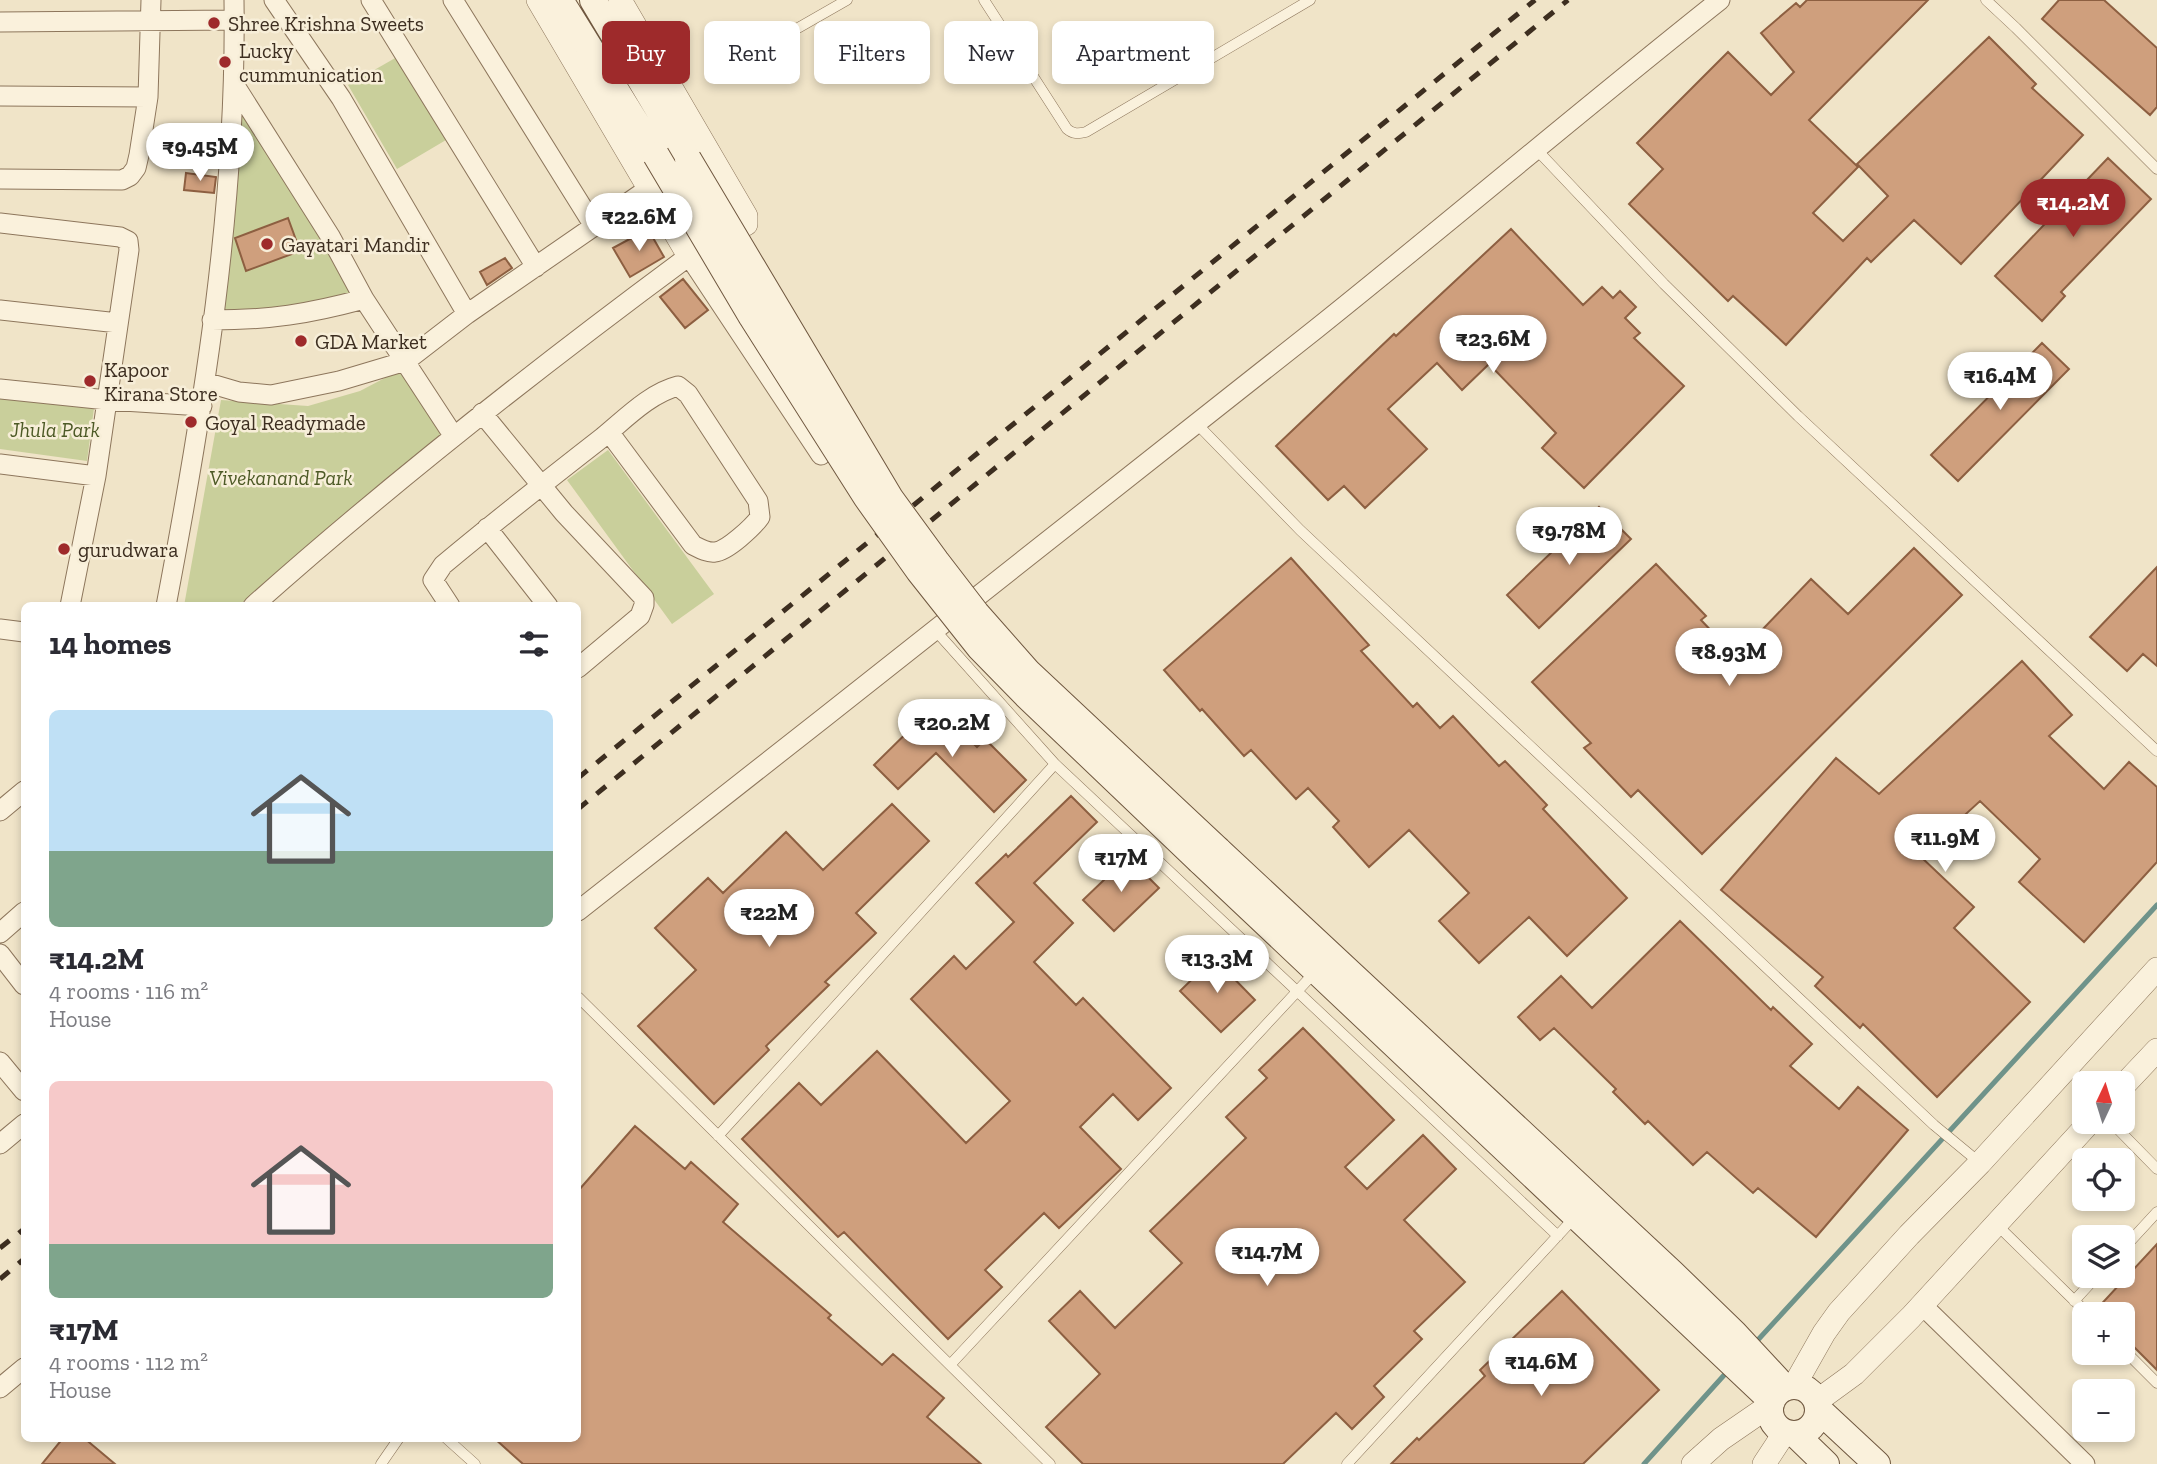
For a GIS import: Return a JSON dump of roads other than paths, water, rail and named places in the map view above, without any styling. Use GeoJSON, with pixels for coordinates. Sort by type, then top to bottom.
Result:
{"type":"FeatureCollection","features":[{"type":"Feature","properties":{"kind":"main road"},"geometry":{"type":"LineString","coordinates":[[560,0],[752,317],[867,498],[979,648],[1026,695],[1209,855],[1672,1273],[1734,1333],[1780,1395]]}},
{"type":"Feature","properties":{"kind":"main road"},"geometry":{"type":"LineString","coordinates":[[593,0],[890,498],[976,613],[1028,672],[1209,855],[1317,970],[1577,1215],[1780,1395]]}},
{"type":"Feature","properties":{"kind":"main road"},"geometry":{"type":"LineString","coordinates":[[1780,1395],[1803,1388],[1877,1464]]}},
{"type":"Feature","properties":{"kind":"main road"},"geometry":{"type":"LineString","coordinates":[[1780,1395],[1772,1420],[1777,1427],[1790,1433],[1826,1464]]}},
{"type":"Feature","properties":{"kind":"main road"},"geometry":{"type":"LineString","coordinates":[[1790,1433],[1812,1427],[1817,1419],[1818,1405]]}},
{"type":"Feature","properties":{"kind":"street"},"geometry":{"type":"LineString","coordinates":[[0,179],[122,180],[130,176],[136,168],[139,155],[148,97],[151,0]]}},
{"type":"Feature","properties":{"kind":"street"},"geometry":{"type":"LineString","coordinates":[[274,0],[341,98],[467,314]]}},
{"type":"Feature","properties":{"kind":"street"},"geometry":{"type":"LineString","coordinates":[[372,0],[536,267]]}},
{"type":"Feature","properties":{"kind":"street"},"geometry":{"type":"LineString","coordinates":[[453,0],[594,226]]}},
{"type":"Feature","properties":{"kind":"street"},"geometry":{"type":"LineString","coordinates":[[538,0],[688,256],[821,455]]}},
{"type":"Feature","properties":{"kind":"street"},"geometry":{"type":"LineString","coordinates":[[257,602],[338,529],[453,435],[688,256],[746,224],[746,216],[620,0]]}},
{"type":"Feature","properties":{"kind":"street"},"geometry":{"type":"LineString","coordinates":[[581,909],[1197,424],[1438,231],[1619,79],[1720,0]]}},
{"type":"Feature","properties":{"kind":"street"},"geometry":{"type":"LineString","coordinates":[[0,22],[150,21],[234,10],[234,84],[221,250],[202,406],[167,602]]}},
{"type":"Feature","properties":{"kind":"street"},"geometry":{"type":"LineString","coordinates":[[234,84],[330,236],[364,299],[453,435]]}},
{"type":"Feature","properties":{"kind":"street"},"geometry":{"type":"LineString","coordinates":[[0,96],[148,97]]}},
{"type":"Feature","properties":{"kind":"street"},"geometry":{"type":"LineString","coordinates":[[205,382],[239,392],[271,395],[339,381],[406,361],[467,314],[648,189]]}},
{"type":"Feature","properties":{"kind":"street"},"geometry":{"type":"LineString","coordinates":[[0,223],[120,237],[128,241],[129,250],[96,476],[71,602]]}},
{"type":"Feature","properties":{"kind":"street"},"geometry":{"type":"LineString","coordinates":[[212,320],[292,317],[364,299]]}},
{"type":"Feature","properties":{"kind":"street"},"geometry":{"type":"LineString","coordinates":[[0,310],[118,323]]}},
{"type":"Feature","properties":{"kind":"street"},"geometry":{"type":"LineString","coordinates":[[447,602],[433,580],[443,565],[609,432],[664,390],[677,386],[688,394],[758,501],[760,517],[752,527],[717,552],[707,552],[693,545],[609,432]]}},
{"type":"Feature","properties":{"kind":"street"},"geometry":{"type":"LineString","coordinates":[[0,389],[202,406]]}},
{"type":"Feature","properties":{"kind":"street"},"geometry":{"type":"LineString","coordinates":[[482,413],[541,485],[644,597],[640,616],[584,663]]}},
{"type":"Feature","properties":{"kind":"street"},"geometry":{"type":"LineString","coordinates":[[0,464],[96,476]]}},
{"type":"Feature","properties":{"kind":"street"},"geometry":{"type":"LineString","coordinates":[[487,528],[545,602]]}},
{"type":"Feature","properties":{"kind":"street"},"geometry":{"type":"LineString","coordinates":[[0,629],[21,632]]}},
{"type":"Feature","properties":{"kind":"street"},"geometry":{"type":"LineString","coordinates":[[0,811],[21,794]]}},
{"type":"Feature","properties":{"kind":"street"},"geometry":{"type":"LineString","coordinates":[[0,933],[21,915]]}},
{"type":"Feature","properties":{"kind":"street"},"geometry":{"type":"LineString","coordinates":[[0,954],[21,981]]}},
{"type":"Feature","properties":{"kind":"street"},"geometry":{"type":"LineString","coordinates":[[1693,1464],[1721,1439],[1780,1395],[1839,1312],[2157,969]]}},
{"type":"Feature","properties":{"kind":"street"},"geometry":{"type":"LineString","coordinates":[[2135,1073],[2157,1050]]}},
{"type":"Feature","properties":{"kind":"street"},"geometry":{"type":"LineString","coordinates":[[0,1062],[21,1087]]}},
{"type":"Feature","properties":{"kind":"street"},"geometry":{"type":"LineString","coordinates":[[0,1144],[21,1126]]}},
{"type":"Feature","properties":{"kind":"street"},"geometry":{"type":"LineString","coordinates":[[1818,1405],[1854,1374],[1922,1305],[2079,1134]]}},
{"type":"Feature","properties":{"kind":"street"},"geometry":{"type":"LineString","coordinates":[[1922,1305],[2085,1464]]}},
{"type":"Feature","properties":{"kind":"street"},"geometry":{"type":"LineString","coordinates":[[0,1388],[21,1370]]}},
{"type":"Feature","properties":{"kind":"street"},"geometry":{"type":"LineString","coordinates":[[1764,1464],[1790,1433]]}},
{"type":"Feature","properties":{"kind":"lane"},"geometry":{"type":"LineString","coordinates":[[800,27],[847,0]]}},
{"type":"Feature","properties":{"kind":"lane"},"geometry":{"type":"LineString","coordinates":[[984,0],[1067,128],[1072,133],[1079,134],[1310,0]]}},
{"type":"Feature","properties":{"kind":"lane"},"geometry":{"type":"LineString","coordinates":[[1986,0],[2157,169]]}},
{"type":"Feature","properties":{"kind":"lane"},"geometry":{"type":"LineString","coordinates":[[1536,149],[1664,284],[1798,416],[2157,751]]}},
{"type":"Feature","properties":{"kind":"lane"},"geometry":{"type":"LineString","coordinates":[[1197,424],[1300,530],[1934,1125],[1980,1163]]}},
{"type":"Feature","properties":{"kind":"lane"},"geometry":{"type":"LineString","coordinates":[[935,630],[1055,764],[1558,1236]]}},
{"type":"Feature","properties":{"kind":"lane"},"geometry":{"type":"LineString","coordinates":[[718,1136],[1055,764]]}},
{"type":"Feature","properties":{"kind":"lane"},"geometry":{"type":"LineString","coordinates":[[950,1365],[1317,970]]}},
{"type":"Feature","properties":{"kind":"lane"},"geometry":{"type":"LineString","coordinates":[[581,1000],[1050,1464]]}},
{"type":"Feature","properties":{"kind":"lane"},"geometry":{"type":"LineString","coordinates":[[2122,1134],[2157,1168]]}},
{"type":"Feature","properties":{"kind":"lane"},"geometry":{"type":"LineString","coordinates":[[2135,1236],[2157,1212]]}},
{"type":"Feature","properties":{"kind":"lane"},"geometry":{"type":"LineString","coordinates":[[1347,1464],[1577,1215]]}},
{"type":"Feature","properties":{"kind":"lane"},"geometry":{"type":"LineString","coordinates":[[1996,1224],[2074,1301],[2086,1288]]}},
{"type":"Feature","properties":{"kind":"lane"},"geometry":{"type":"LineString","coordinates":[[2135,1361],[2157,1383]]}},
{"type":"Feature","properties":{"kind":"lane"},"geometry":{"type":"LineString","coordinates":[[381,1464],[396,1442]]}},
{"type":"Feature","properties":{"kind":"lane"},"geometry":{"type":"LineString","coordinates":[[450,1442],[475,1464]]}},
{"type":"Feature","properties":{"kind":"waterway"},"geometry":{"type":"LineString","coordinates":[[1756,1342],[2157,905]]}},
{"type":"Feature","properties":{"kind":"waterway"},"geometry":{"type":"LineString","coordinates":[[1644,1464],[1726,1373]]}},
{"type":"Feature","properties":{"kind":"railway"},"geometry":{"type":"LineString","coordinates":[[581,776],[1535,0]]}},
{"type":"Feature","properties":{"kind":"railway"},"geometry":{"type":"LineString","coordinates":[[581,807],[1568,0]]}},
{"type":"Feature","properties":{"kind":"railway"},"geometry":{"type":"LineString","coordinates":[[0,1248],[21,1231]]}},
{"type":"Feature","properties":{"kind":"railway"},"geometry":{"type":"LineString","coordinates":[[0,1279],[21,1262]]}},
{"type":"Feature","properties":{"kind":"place","name":"Shree Krishna Sweets"},"geometry":{"type":"Point","coordinates":[214,23]}},
{"type":"Feature","properties":{"kind":"place","name":"Lucky cummunication"},"geometry":{"type":"Point","coordinates":[225,62]}},
{"type":"Feature","properties":{"kind":"place","name":"Gayatari Mandir"},"geometry":{"type":"Point","coordinates":[267,244]}},
{"type":"Feature","properties":{"kind":"place","name":"GDA Market"},"geometry":{"type":"Point","coordinates":[301,341]}},
{"type":"Feature","properties":{"kind":"place","name":"Kapoor Kirana Store"},"geometry":{"type":"Point","coordinates":[90,381]}},
{"type":"Feature","properties":{"kind":"place","name":"Goyal Readymade"},"geometry":{"type":"Point","coordinates":[191,422]}},
{"type":"Feature","properties":{"kind":"place","name":"gurudwara"},"geometry":{"type":"Point","coordinates":[64,549]}},
{"type":"Feature","properties":{"kind":"park label","name":"Jhula Park"},"geometry":{"type":"Point","coordinates":[55,429]}},
{"type":"Feature","properties":{"kind":"park label","name":"Vivekanand Park"},"geometry":{"type":"Point","coordinates":[281,477]}}]}
